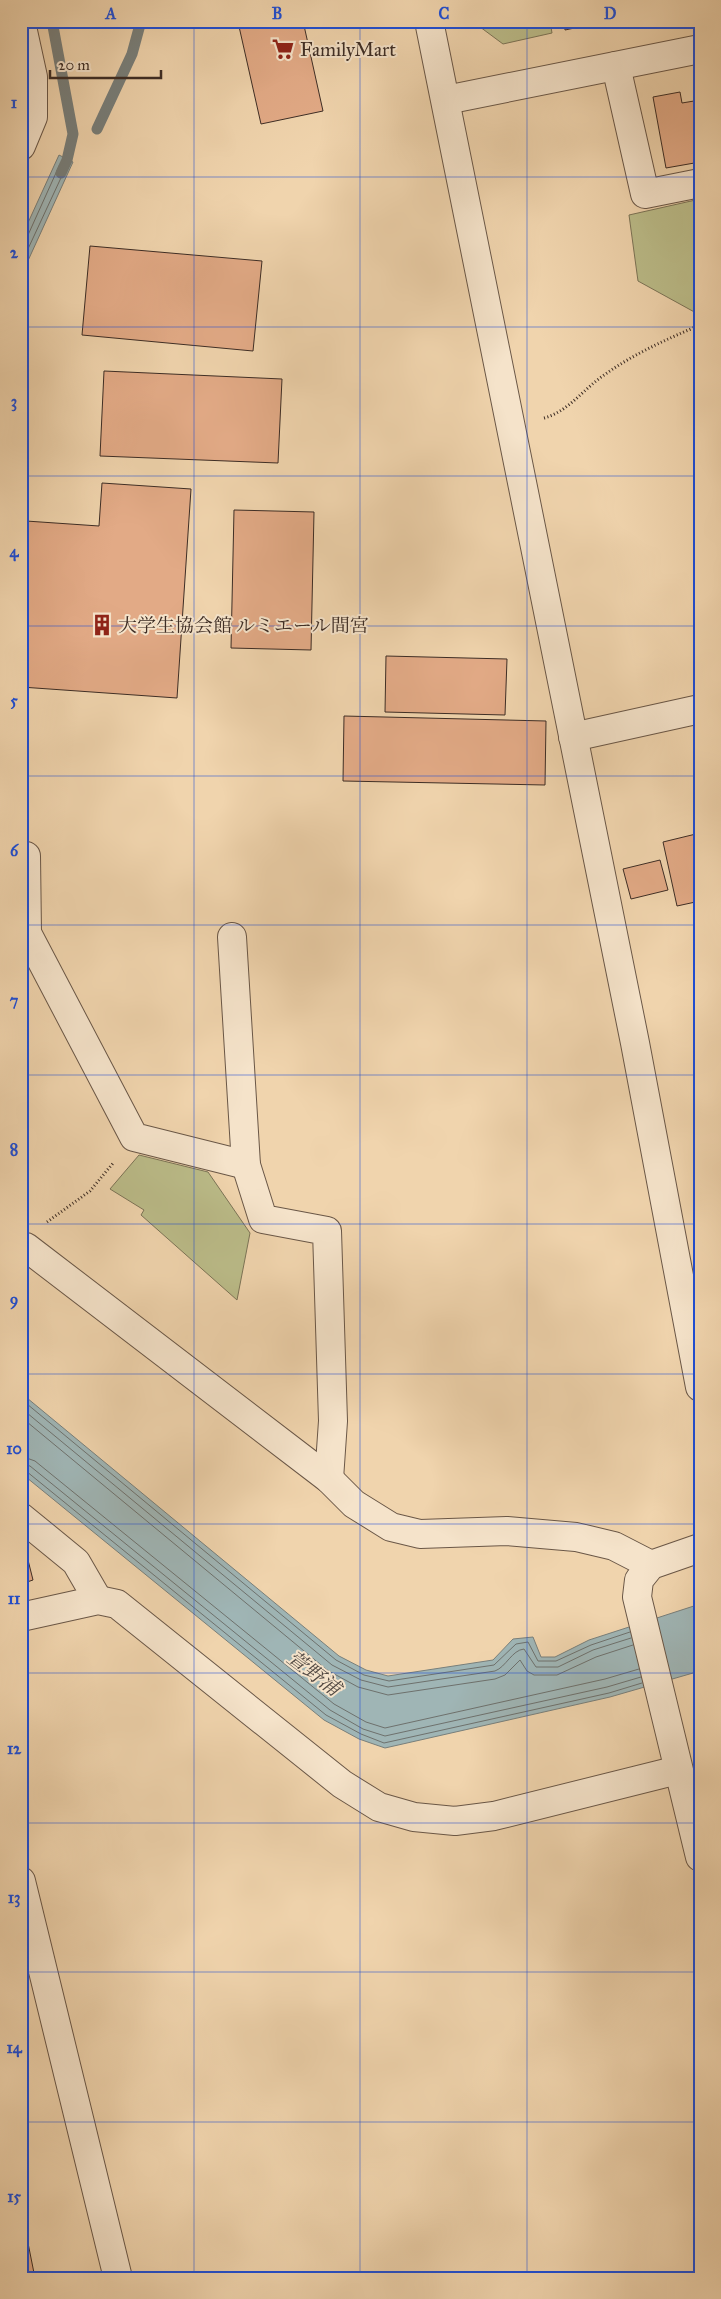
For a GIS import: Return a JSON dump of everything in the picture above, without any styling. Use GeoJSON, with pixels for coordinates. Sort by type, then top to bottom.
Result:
{"type":"FeatureCollection","features":[{"type":"Feature","properties":{"kind":"street"},"geometry":{"type":"LineString","coordinates":[[429,21],[635,1043],[700,1387]]}},
{"type":"Feature","properties":{"kind":"street"},"geometry":{"type":"LineString","coordinates":[[21,22],[33,77],[33,117],[21,146]]}},
{"type":"Feature","properties":{"kind":"street"},"geometry":{"type":"LineString","coordinates":[[446,100],[700,49]]}},
{"type":"Feature","properties":{"kind":"street"},"geometry":{"type":"LineString","coordinates":[[616,66],[646,194],[700,183]]}},
{"type":"Feature","properties":{"kind":"street"},"geometry":{"type":"LineString","coordinates":[[573,737],[700,709]]}},
{"type":"Feature","properties":{"kind":"street"},"geometry":{"type":"LineString","coordinates":[[21,856],[26,856],[27,933],[134,1137],[246,1165]]}},
{"type":"Feature","properties":{"kind":"street"},"geometry":{"type":"LineString","coordinates":[[232,937],[246,1165],[263,1219],[327,1230],[334,1421],[329,1479]]}},
{"type":"Feature","properties":{"kind":"street"},"geometry":{"type":"LineString","coordinates":[[26,1247],[329,1479],[354,1504],[391,1527],[420,1534],[506,1531],[576,1537],[614,1546],[651,1565]]}},
{"type":"Feature","properties":{"kind":"street"},"geometry":{"type":"LineString","coordinates":[[21,1517],[76,1562],[98,1600]]}},
{"type":"Feature","properties":{"kind":"street"},"geometry":{"type":"LineString","coordinates":[[700,1548],[651,1565],[639,1580],[637,1597],[700,1857]]}},
{"type":"Feature","properties":{"kind":"street"},"geometry":{"type":"LineString","coordinates":[[21,1617],[98,1600],[117,1604],[342,1784],[379,1807],[414,1817],[455,1821],[494,1816],[678,1770]]}},
{"type":"Feature","properties":{"kind":"street"},"geometry":{"type":"LineString","coordinates":[[21,1881],[118,2278]]}},
{"type":"Feature","properties":{"kind":"path"},"geometry":{"type":"LineString","coordinates":[[512,428],[557,414],[601,378],[647,348],[700,325]]}},
{"type":"Feature","properties":{"kind":"path"},"geometry":{"type":"LineString","coordinates":[[26,1247],[35,1230],[90,1191],[134,1137]]}},
{"type":"Feature","properties":{"kind":"green space"},"geometry":{"type":"Polygon","coordinates":[[[472,21],[550,21],[552,33],[503,44],[472,21]]]}},
{"type":"Feature","properties":{"kind":"green space"},"geometry":{"type":"Polygon","coordinates":[[[700,199],[700,313],[698,314],[638,281],[629,215],[700,199]]]}},
{"type":"Feature","properties":{"kind":"green space"},"geometry":{"type":"Polygon","coordinates":[[[139,1155],[208,1172],[250,1233],[237,1300],[141,1215],[144,1210],[110,1189],[139,1155]]]}},
{"type":"Feature","properties":{"kind":"water"},"geometry":{"type":"Polygon","coordinates":[[[59,155],[73,162],[21,276],[21,238],[59,155]]]}},
{"type":"Feature","properties":{"kind":"water","name":"萱野浦"},"geometry":{"type":"Polygon","coordinates":[[[21,1393],[339,1656],[366,1670],[388,1676],[493,1660],[513,1639],[533,1637],[541,1657],[555,1657],[589,1640],[700,1604],[700,1671],[610,1697],[385,1748],[359,1739],[324,1720],[21,1473],[21,1393]]]}},
{"type":"Feature","properties":{"kind":"building"},"geometry":{"type":"Polygon","coordinates":[[[303,21],[323,111],[261,124],[238,22],[303,21]]]}},
{"type":"Feature","properties":{"kind":"building"},"geometry":{"type":"Polygon","coordinates":[[[564,21],[608,21],[565,30],[564,21]]]}},
{"type":"Feature","properties":{"kind":"building"},"geometry":{"type":"Polygon","coordinates":[[[680,92],[682,103],[700,100],[700,162],[666,168],[653,97],[680,92]]]}},
{"type":"Feature","properties":{"kind":"building"},"geometry":{"type":"Polygon","coordinates":[[[90,246],[262,261],[253,351],[82,335],[90,246]]]}},
{"type":"Feature","properties":{"kind":"building"},"geometry":{"type":"Polygon","coordinates":[[[104,371],[282,379],[278,463],[100,456],[104,371]]]}},
{"type":"Feature","properties":{"kind":"building","name":"大学生協会館 ルミエール間宮"},"geometry":{"type":"Polygon","coordinates":[[[102,483],[191,489],[177,698],[21,687],[21,563],[23,563],[26,521],[99,526],[102,483]]]}},
{"type":"Feature","properties":{"kind":"building"},"geometry":{"type":"Polygon","coordinates":[[[234,510],[314,512],[311,650],[231,648],[234,510]]]}},
{"type":"Feature","properties":{"kind":"building"},"geometry":{"type":"Polygon","coordinates":[[[386,656],[507,659],[505,715],[385,712],[386,656]]]}},
{"type":"Feature","properties":{"kind":"building"},"geometry":{"type":"Polygon","coordinates":[[[344,716],[546,721],[545,785],[343,781],[344,716]]]}},
{"type":"Feature","properties":{"kind":"building"},"geometry":{"type":"Polygon","coordinates":[[[700,833],[700,901],[677,906],[663,842],[700,833]]]}},
{"type":"Feature","properties":{"kind":"building"},"geometry":{"type":"Polygon","coordinates":[[[660,860],[668,890],[631,899],[623,869],[660,860]]]}},
{"type":"Feature","properties":{"kind":"building"},"geometry":{"type":"Polygon","coordinates":[[[21,1560],[28,1560],[33,1580],[21,1584],[21,1560]]]}},
{"type":"Feature","properties":{"kind":"building"},"geometry":{"type":"Polygon","coordinates":[[[22,2213],[35,2278],[21,2278],[22,2213]]]}},
{"type":"Feature","properties":{"kind":"waterway"},"geometry":{"type":"LineString","coordinates":[[52,21],[73,134],[67,160],[61,173]]}},
{"type":"Feature","properties":{"kind":"waterway"},"geometry":{"type":"LineString","coordinates":[[97,129],[132,54],[141,21]]}},
{"type":"Feature","properties":{"kind":"place","name":"FamilyMart"},"geometry":{"type":"Point","coordinates":[283,49]}},
{"type":"Feature","properties":{"kind":"place","name":"大学生協会館 ルミエール間宮"},"geometry":{"type":"Point","coordinates":[102,625]}}]}
